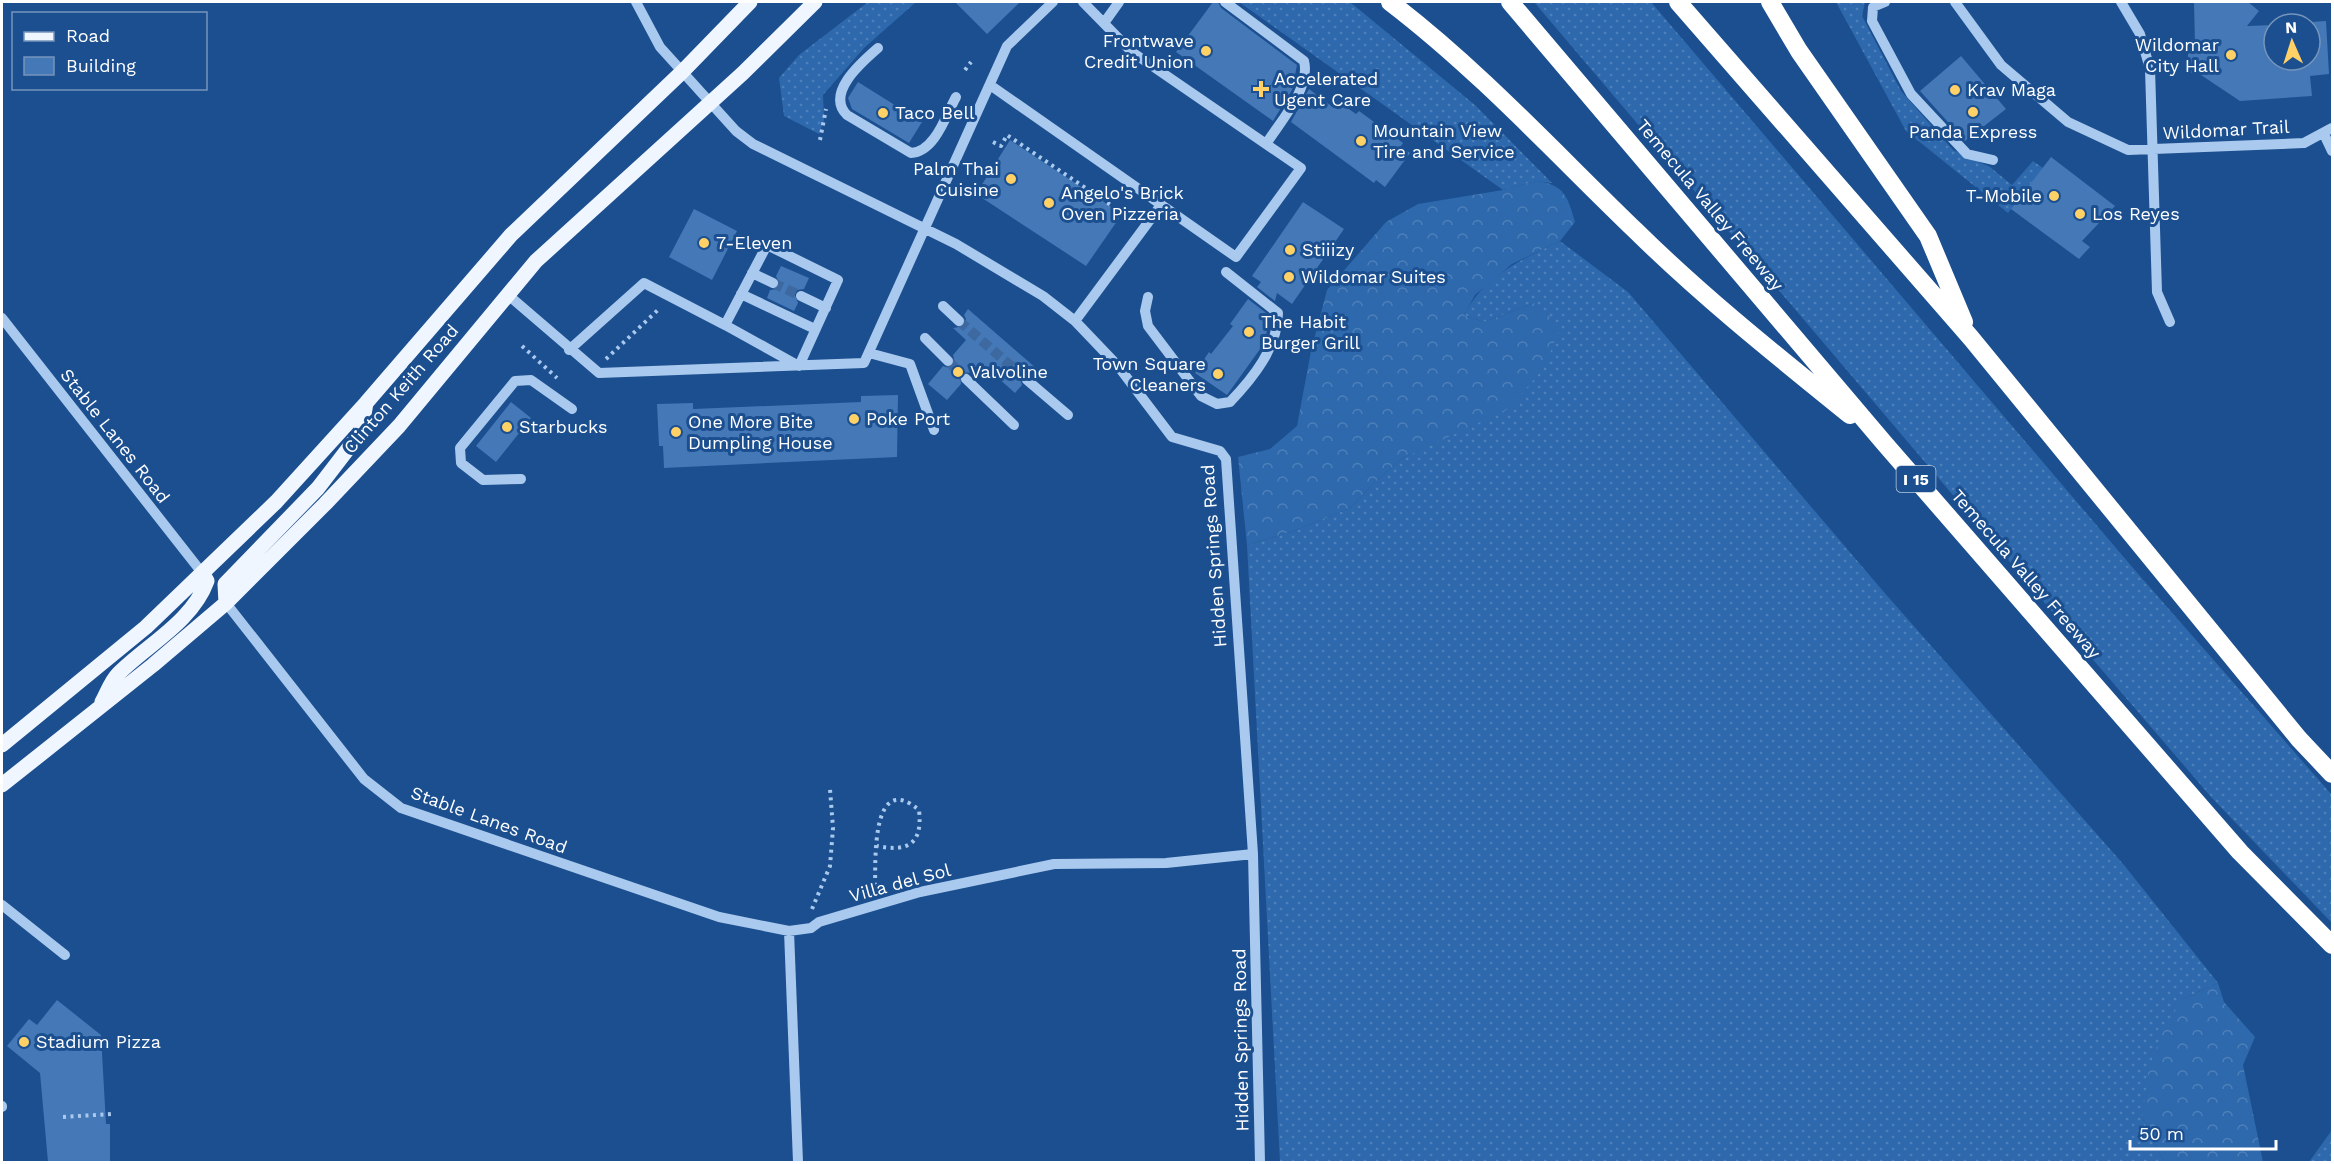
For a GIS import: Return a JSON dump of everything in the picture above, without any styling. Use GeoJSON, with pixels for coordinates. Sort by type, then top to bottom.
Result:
{"type":"FeatureCollection","features":[{"type":"Feature","properties":{"kind":"highway"},"geometry":{"type":"LineString","coordinates":[[1390,2],[1435,36],[1499,95],[1637,233],[1762,344],[1885,444]]}},
{"type":"Feature","properties":{"kind":"highway","name":"Temecula Valley Freeway"},"geometry":{"type":"LineString","coordinates":[[1510,2],[1885,444],[2240,852],[2332,945]]}},
{"type":"Feature","properties":{"kind":"highway"},"geometry":{"type":"LineString","coordinates":[[1678,2],[1971,338],[2299,740],[2332,774]]}},
{"type":"Feature","properties":{"kind":"highway"},"geometry":{"type":"LineString","coordinates":[[1770,2],[1799,51],[1928,236],[1971,338]]}},
{"type":"Feature","properties":{"kind":"main road","name":"Clinton Keith Road"},"geometry":{"type":"LineString","coordinates":[[2,745],[146,627],[276,502],[366,403],[511,235],[682,72],[750,2]]}},
{"type":"Feature","properties":{"kind":"main road","name":"Clinton Keith Road"},"geometry":{"type":"LineString","coordinates":[[3,785],[226,603],[399,426],[536,261],[815,2]]}},
{"type":"Feature","properties":{"kind":"main road"},"geometry":{"type":"LineString","coordinates":[[226,603],[225,584],[318,488],[362,432],[366,403]]}},
{"type":"Feature","properties":{"kind":"main road"},"geometry":{"type":"LineString","coordinates":[[98,708],[116,676],[191,610],[202,595],[207,581],[203,574]]}},
{"type":"Feature","properties":{"kind":"street","name":"Hidden Springs Road"},"geometry":{"type":"LineString","coordinates":[[636,2],[660,47],[709,102],[753,144],[1005,272],[1075,321],[1118,366],[1172,437],[1220,451],[1226,459],[1253,854],[1260,1162]]}},
{"type":"Feature","properties":{"kind":"street"},"geometry":{"type":"LineString","coordinates":[[507,294],[598,374],[864,363],[926,230],[1007,46],[1053,2]]}},
{"type":"Feature","properties":{"kind":"street"},"geometry":{"type":"LineString","coordinates":[[990,85],[1236,257],[1301,168],[1132,52],[1083,2]]}},
{"type":"Feature","properties":{"kind":"street"},"geometry":{"type":"LineString","coordinates":[[1104,23],[1119,2]]}},
{"type":"Feature","properties":{"kind":"street"},"geometry":{"type":"LineString","coordinates":[[1225,2],[1304,61],[1305,76],[1295,99],[1266,144]]}},
{"type":"Feature","properties":{"kind":"street"},"geometry":{"type":"LineString","coordinates":[[1884,2],[1873,7],[1872,21],[1911,94],[1967,154],[1993,160]]}},
{"type":"Feature","properties":{"kind":"street","name":"Wildomar Trail"},"geometry":{"type":"LineString","coordinates":[[1955,2],[2001,65],[2068,123],[2128,150],[2304,142],[2328,131]]}},
{"type":"Feature","properties":{"kind":"street"},"geometry":{"type":"LineString","coordinates":[[2121,2],[2140,34],[2150,69],[2157,292],[2170,322]]}},
{"type":"Feature","properties":{"kind":"street"},"geometry":{"type":"LineString","coordinates":[[878,48],[855,69],[839,97],[840,107],[847,115],[911,153],[917,153],[932,141],[956,97]]}},
{"type":"Feature","properties":{"kind":"street"},"geometry":{"type":"LineString","coordinates":[[2328,131],[2332,151]]}},
{"type":"Feature","properties":{"kind":"street"},"geometry":{"type":"LineString","coordinates":[[1075,321],[1161,205]]}},
{"type":"Feature","properties":{"kind":"street"},"geometry":{"type":"LineString","coordinates":[[724,325],[767,245],[838,280],[799,366]]}},
{"type":"Feature","properties":{"kind":"street"},"geometry":{"type":"LineString","coordinates":[[1148,297],[1145,311],[1148,326],[1202,396],[1217,404],[1230,402],[1269,351],[1278,327],[1278,313],[1226,272]]}},
{"type":"Feature","properties":{"kind":"street"},"geometry":{"type":"LineString","coordinates":[[752,273],[773,283]]}},
{"type":"Feature","properties":{"kind":"street"},"geometry":{"type":"LineString","coordinates":[[569,350],[644,283],[799,366]]}},
{"type":"Feature","properties":{"kind":"street"},"geometry":{"type":"LineString","coordinates":[[741,294],[816,329]]}},
{"type":"Feature","properties":{"kind":"street"},"geometry":{"type":"LineString","coordinates":[[801,296],[825,308]]}},
{"type":"Feature","properties":{"kind":"street"},"geometry":{"type":"LineString","coordinates":[[942,306],[959,321]]}},
{"type":"Feature","properties":{"kind":"street","name":"Stable Lanes Road"},"geometry":{"type":"LineString","coordinates":[[2,318],[203,574]]}},
{"type":"Feature","properties":{"kind":"street"},"geometry":{"type":"LineString","coordinates":[[925,338],[948,361]]}},
{"type":"Feature","properties":{"kind":"street"},"geometry":{"type":"LineString","coordinates":[[869,352],[910,364],[934,430]]}},
{"type":"Feature","properties":{"kind":"street"},"geometry":{"type":"LineString","coordinates":[[966,379],[1014,425]]}},
{"type":"Feature","properties":{"kind":"street"},"geometry":{"type":"LineString","coordinates":[[521,479],[483,480],[461,463],[460,448],[515,381],[531,380],[572,409]]}},
{"type":"Feature","properties":{"kind":"street"},"geometry":{"type":"LineString","coordinates":[[1027,380],[1068,415]]}},
{"type":"Feature","properties":{"kind":"street","name":"Stable Lanes Road"},"geometry":{"type":"LineString","coordinates":[[226,603],[364,779],[401,808],[719,917],[789,931]]}},
{"type":"Feature","properties":{"kind":"street","name":"Villa del Sol"},"geometry":{"type":"LineString","coordinates":[[789,931],[811,928],[819,922],[920,892],[1054,864],[1166,863],[1253,854]]}},
{"type":"Feature","properties":{"kind":"street"},"geometry":{"type":"LineString","coordinates":[[2,905],[64,955]]}},
{"type":"Feature","properties":{"kind":"street"},"geometry":{"type":"LineString","coordinates":[[789,931],[798,1162]]}},
{"type":"Feature","properties":{"kind":"path"},"geometry":{"type":"LineString","coordinates":[[965,70],[971,62]]}},
{"type":"Feature","properties":{"kind":"path"},"geometry":{"type":"LineString","coordinates":[[993,142],[1002,146],[1007,135],[1130,218]]}},
{"type":"Feature","properties":{"kind":"path"},"geometry":{"type":"LineString","coordinates":[[606,359],[660,308]]}},
{"type":"Feature","properties":{"kind":"path"},"geometry":{"type":"LineString","coordinates":[[522,346],[563,384]]}},
{"type":"Feature","properties":{"kind":"path"},"geometry":{"type":"LineString","coordinates":[[811,928],[812,907],[830,867],[833,828],[830,789]]}},
{"type":"Feature","properties":{"kind":"path"},"geometry":{"type":"LineString","coordinates":[[875,905],[876,846],[880,816],[885,807],[901,800],[910,802],[920,810],[919,834],[912,844],[896,849],[876,846]]}},
{"type":"Feature","properties":{"kind":"path"},"geometry":{"type":"LineString","coordinates":[[63,1117],[111,1114]]}},
{"type":"Feature","properties":{"kind":"green space"},"geometry":{"type":"Polygon","coordinates":[[[868,2],[916,2],[864,48],[823,95],[824,120],[819,134],[784,116],[779,78],[799,55],[868,2]]]}},
{"type":"Feature","properties":{"kind":"green space"},"geometry":{"type":"Polygon","coordinates":[[[1239,2],[1350,2],[1475,105],[1552,183],[1536,181],[1503,190],[1239,2]]]}},
{"type":"Feature","properties":{"kind":"green space"},"geometry":{"type":"Polygon","coordinates":[[[1534,2],[1651,2],[2139,575],[2332,795],[2332,923],[2212,798],[1534,2]]]}},
{"type":"Feature","properties":{"kind":"green space"},"geometry":{"type":"Polygon","coordinates":[[[1836,2],[1865,2],[1862,16],[1901,91],[1953,150],[1990,167],[2012,185],[2033,161],[2043,168],[2008,213],[1906,131],[1836,2]]]}},
{"type":"Feature","properties":{"kind":"green space"},"geometry":{"type":"Polygon","coordinates":[[[1536,181],[1553,185],[1563,193],[1570,205],[1575,222],[1560,241],[1512,264],[1475,295],[1464,315],[1484,322],[1534,303],[1561,326],[1544,368],[1508,409],[1401,459],[1350,508],[1294,531],[1247,545],[1238,457],[1270,449],[1297,426],[1311,351],[1327,290],[1386,222],[1418,204],[1503,190],[1536,181]]]}},
{"type":"Feature","properties":{"kind":"green space"},"geometry":{"type":"Polygon","coordinates":[[[1560,241],[1628,292],[1883,591],[2124,865],[2218,983],[2183,999],[2142,1117],[2164,1162],[1280,1162],[1247,545],[1294,531],[1350,508],[1401,459],[1436,442],[1534,303],[1484,322],[1464,315],[1482,289],[1493,279],[1518,262],[1560,241]]]}},
{"type":"Feature","properties":{"kind":"green space"},"geometry":{"type":"Polygon","coordinates":[[[2218,983],[2224,1002],[2255,1037],[2243,1065],[2263,1162],[2164,1162],[2142,1117],[2149,1067],[2165,1026],[2183,999],[2218,983]]]}},
{"type":"Feature","properties":{"kind":"green space"},"geometry":{"type":"Polygon","coordinates":[[[2332,1130],[2332,1162],[2309,1162],[2332,1130]]]}},
{"type":"Feature","properties":{"kind":"building"},"geometry":{"type":"Polygon","coordinates":[[[955,2],[1020,2],[987,34],[955,2]]]}},
{"type":"Feature","properties":{"kind":"building"},"geometry":{"type":"Polygon","coordinates":[[[1213,2],[1218,2],[1221,8],[1297,65],[1292,90],[1273,121],[1176,52],[1213,2]]]}},
{"type":"Feature","properties":{"kind":"building","name":"Wildomar City Hall"},"geometry":{"type":"Polygon","coordinates":[[[2248,2],[2259,11],[2247,26],[2262,25],[2262,72],[2322,72],[2322,21],[2326,21],[2329,74],[2310,76],[2312,96],[2240,101],[2198,73],[2188,73],[2188,49],[2195,45],[2194,3],[2248,2]]]}},
{"type":"Feature","properties":{"kind":"building"},"geometry":{"type":"Polygon","coordinates":[[[1961,56],[2006,109],[1965,141],[1920,91],[1961,56]]]}},
{"type":"Feature","properties":{"kind":"building","name":"Taco Bell"},"geometry":{"type":"Polygon","coordinates":[[[858,82],[922,122],[909,143],[852,109],[848,98],[858,82]]]}},
{"type":"Feature","properties":{"kind":"building","name":"Mountain View Tire and Service"},"geometry":{"type":"Polygon","coordinates":[[[1309,89],[1334,108],[1339,102],[1356,114],[1359,111],[1403,143],[1401,146],[1410,153],[1385,187],[1376,180],[1374,183],[1291,122],[1309,89]]]}},
{"type":"Feature","properties":{"kind":"building"},"geometry":{"type":"Polygon","coordinates":[[[1010,140],[1122,214],[1086,266],[976,194],[1010,140]]]}},
{"type":"Feature","properties":{"kind":"building"},"geometry":{"type":"Polygon","coordinates":[[[2051,157],[2115,206],[2082,241],[2090,247],[2079,259],[2011,209],[2051,157]]]}},
{"type":"Feature","properties":{"kind":"building"},"geometry":{"type":"Polygon","coordinates":[[[1303,202],[1344,229],[1292,304],[1277,293],[1275,301],[1257,287],[1261,282],[1252,276],[1303,202]]]}},
{"type":"Feature","properties":{"kind":"building","name":"7-Eleven"},"geometry":{"type":"Polygon","coordinates":[[[694,209],[737,231],[712,280],[669,257],[694,209]]]}},
{"type":"Feature","properties":{"kind":"building"},"geometry":{"type":"Polygon","coordinates":[[[781,266],[809,278],[804,289],[794,293],[798,303],[794,311],[767,298],[770,290],[780,286],[776,276],[781,266]]]}},
{"type":"Feature","properties":{"kind":"building","name":"The Habit Burger Grill"},"geometry":{"type":"Polygon","coordinates":[[[1248,299],[1270,316],[1269,324],[1263,345],[1227,395],[1195,373],[1209,352],[1211,354],[1233,326],[1230,324],[1248,299]]]}},
{"type":"Feature","properties":{"kind":"building"},"geometry":{"type":"Polygon","coordinates":[[[968,309],[1036,368],[1032,374],[1022,375],[1020,379],[1022,385],[1015,393],[980,362],[971,373],[960,374],[961,384],[947,400],[928,384],[943,366],[949,368],[955,363],[953,355],[966,340],[953,328],[965,326],[964,315],[968,309]]]}},
{"type":"Feature","properties":{"kind":"building"},"geometry":{"type":"Polygon","coordinates":[[[898,395],[897,457],[664,468],[663,446],[659,446],[657,404],[693,403],[693,409],[861,402],[861,396],[898,395]]]}},
{"type":"Feature","properties":{"kind":"building","name":"Starbucks"},"geometry":{"type":"Polygon","coordinates":[[[511,402],[531,418],[496,462],[476,446],[511,402]]]}},
{"type":"Feature","properties":{"kind":"building"},"geometry":{"type":"Polygon","coordinates":[[[57,1000],[101,1035],[106,1124],[110,1124],[110,1162],[48,1162],[40,1073],[7,1046],[29,1019],[37,1025],[57,1000]]]}},
{"type":"Feature","properties":{"kind":"tunnel"},"geometry":{"type":"LineString","coordinates":[[773,283],[801,296]]}},
{"type":"Feature","properties":{"kind":"tunnel"},"geometry":{"type":"LineString","coordinates":[[959,321],[1027,380]]}},
{"type":"Feature","properties":{"kind":"tunnel"},"geometry":{"type":"LineString","coordinates":[[948,361],[966,379]]}},
{"type":"Feature","properties":{"kind":"place","name":"Frontwave Credit Union"},"geometry":{"type":"Point","coordinates":[1206,51]}},
{"type":"Feature","properties":{"kind":"place","name":"Wildomar City Hall"},"geometry":{"type":"Point","coordinates":[2231,55]}},
{"type":"Feature","properties":{"kind":"place","name":"Accelerated Ugent Care"},"geometry":{"type":"Point","coordinates":[1261,89]}},
{"type":"Feature","properties":{"kind":"place","name":"Krav Maga"},"geometry":{"type":"Point","coordinates":[1955,90]}},
{"type":"Feature","properties":{"kind":"place","name":"Panda Express"},"geometry":{"type":"Point","coordinates":[1973,112]}},
{"type":"Feature","properties":{"kind":"place","name":"Taco Bell"},"geometry":{"type":"Point","coordinates":[883,113]}},
{"type":"Feature","properties":{"kind":"place","name":"Mountain View Tire and Service"},"geometry":{"type":"Point","coordinates":[1361,141]}},
{"type":"Feature","properties":{"kind":"place","name":"Palm Thai Cuisine"},"geometry":{"type":"Point","coordinates":[1011,179]}},
{"type":"Feature","properties":{"kind":"place","name":"T-Mobile"},"geometry":{"type":"Point","coordinates":[2054,196]}},
{"type":"Feature","properties":{"kind":"place","name":"Angelo's Brick Oven Pizzeria"},"geometry":{"type":"Point","coordinates":[1049,203]}},
{"type":"Feature","properties":{"kind":"place","name":"Los Reyes"},"geometry":{"type":"Point","coordinates":[2080,214]}},
{"type":"Feature","properties":{"kind":"place","name":"7-Eleven"},"geometry":{"type":"Point","coordinates":[704,243]}},
{"type":"Feature","properties":{"kind":"place","name":"Stiiizy"},"geometry":{"type":"Point","coordinates":[1290,250]}},
{"type":"Feature","properties":{"kind":"place","name":"Wildomar Suites"},"geometry":{"type":"Point","coordinates":[1289,277]}},
{"type":"Feature","properties":{"kind":"place","name":"The Habit Burger Grill"},"geometry":{"type":"Point","coordinates":[1249,332]}},
{"type":"Feature","properties":{"kind":"place","name":"Valvoline"},"geometry":{"type":"Point","coordinates":[958,372]}},
{"type":"Feature","properties":{"kind":"place","name":"Town Square Cleaners"},"geometry":{"type":"Point","coordinates":[1218,374]}},
{"type":"Feature","properties":{"kind":"place","name":"Poke Port"},"geometry":{"type":"Point","coordinates":[854,419]}},
{"type":"Feature","properties":{"kind":"place","name":"Starbucks"},"geometry":{"type":"Point","coordinates":[507,427]}},
{"type":"Feature","properties":{"kind":"place","name":"One More Bite Dumpling House"},"geometry":{"type":"Point","coordinates":[676,432]}},
{"type":"Feature","properties":{"kind":"place","name":"Stadium Pizza"},"geometry":{"type":"Point","coordinates":[24,1042]}}]}
